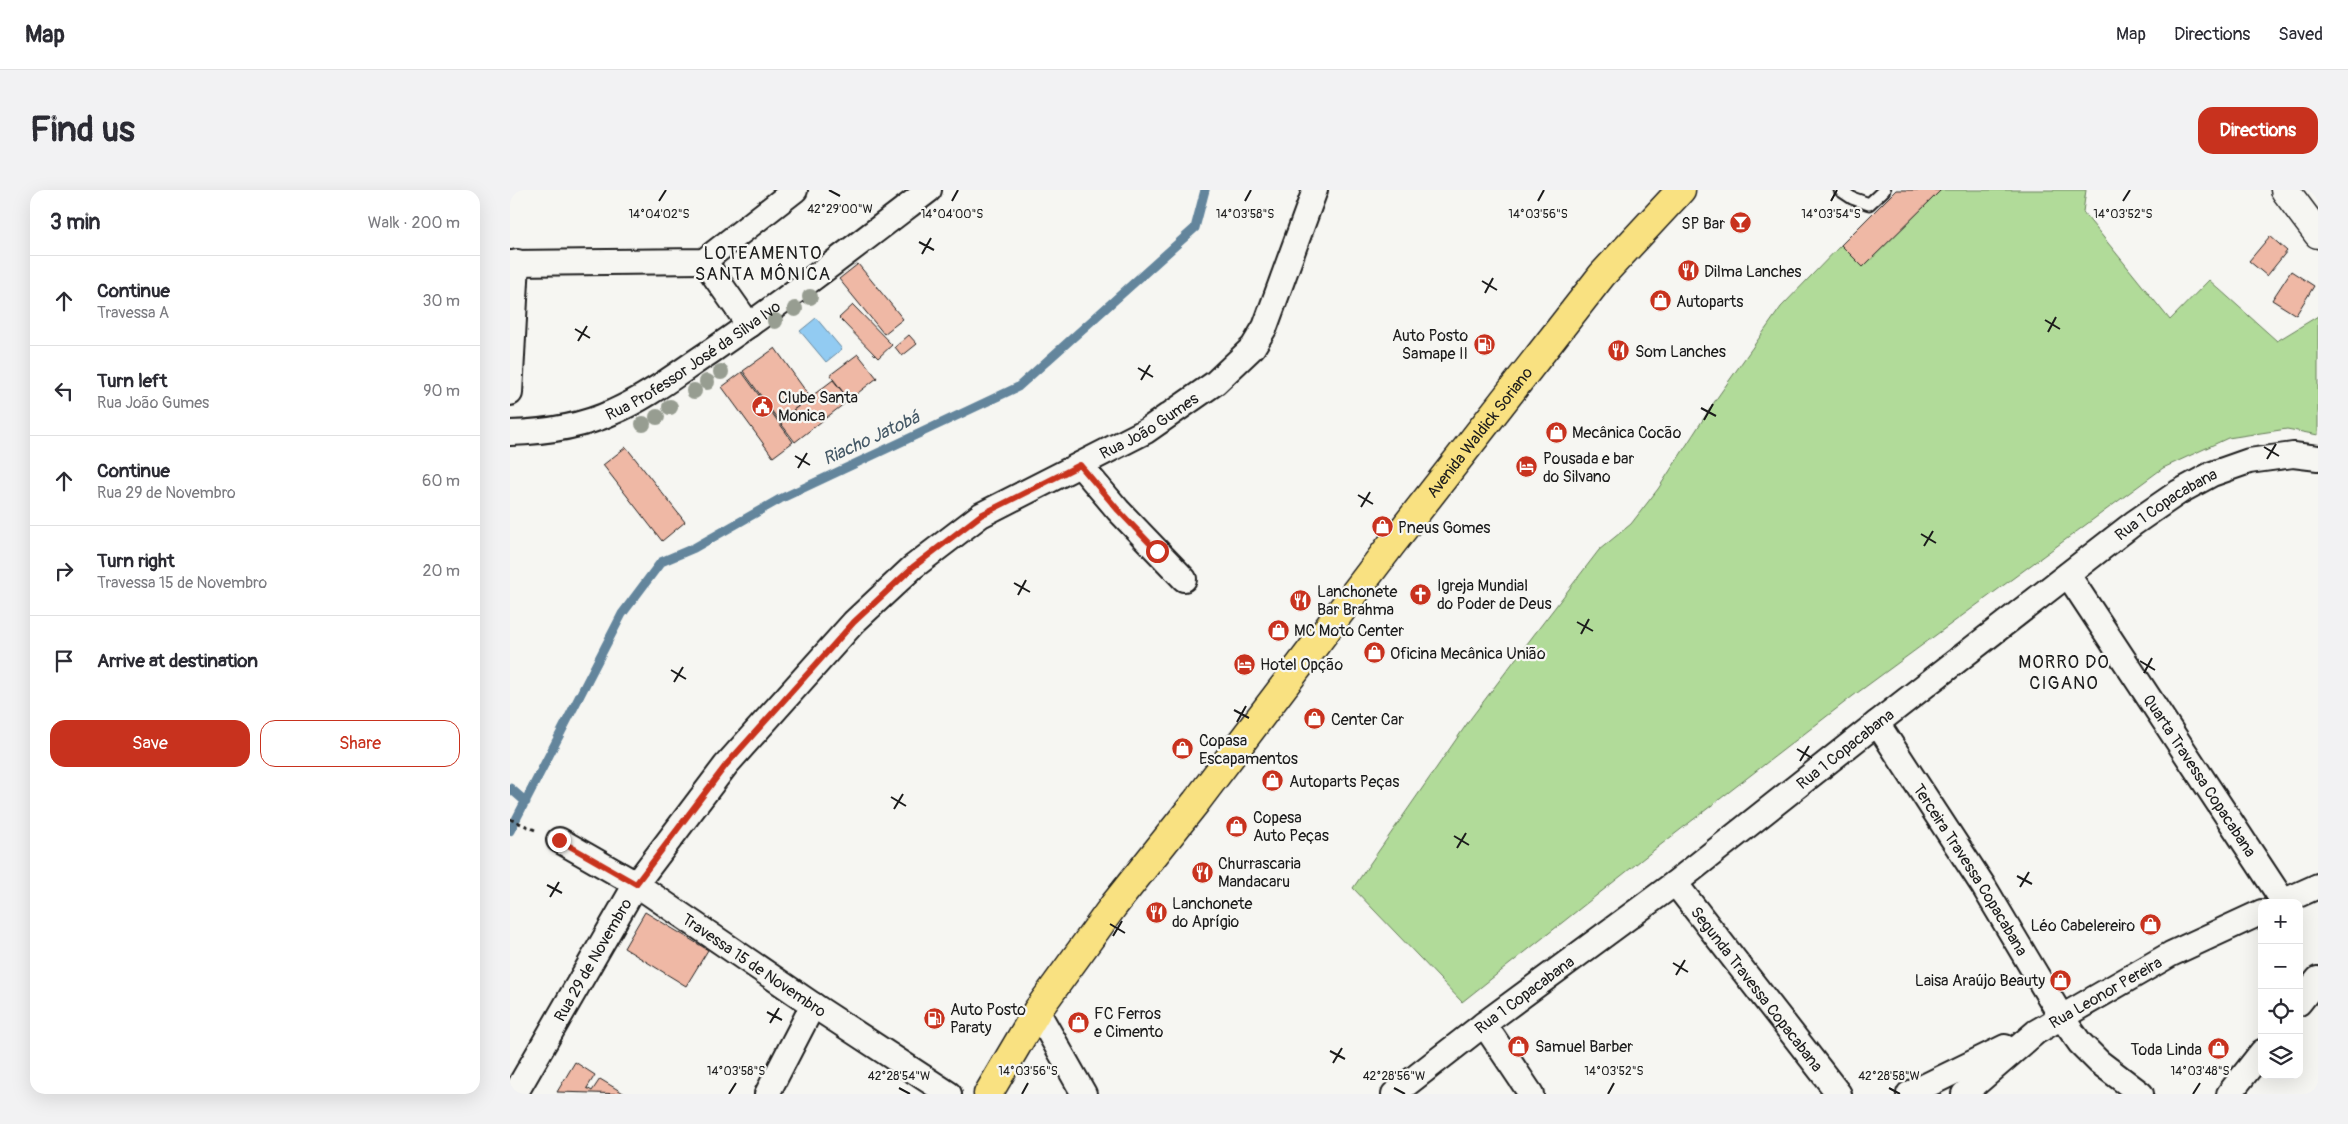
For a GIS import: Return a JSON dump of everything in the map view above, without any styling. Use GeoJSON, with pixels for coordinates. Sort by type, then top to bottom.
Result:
{"type":"FeatureCollection","features":[{"type":"Feature","properties":{"kind":"main road","name":"Avenida Waldick Soriano"},"geometry":{"type":"LineString","coordinates":[[988,1094],[1036,1011],[1114,905],[1196,802],[1385,552],[1579,304],[1602,275],[1681,190]]}},
{"type":"Feature","properties":{"kind":"main road"},"geometry":{"type":"LineString","coordinates":[[2285,190],[2318,234]]}},
{"type":"Feature","properties":{"kind":"street"},"geometry":{"type":"LineString","coordinates":[[510,393],[513,262],[704,261],[796,190]]}},
{"type":"Feature","properties":{"kind":"street","name":"Rua Professor José da Silva Ivo"},"geometry":{"type":"LineString","coordinates":[[510,433],[544,432],[578,424],[612,413],[641,398],[749,326],[929,190]]}},
{"type":"Feature","properties":{"kind":"street","name":"Rua João Gumes"},"geometry":{"type":"LineString","coordinates":[[791,692],[854,622],[939,545],[981,515],[1080,465],[1153,425],[1215,383],[1253,347],[1265,327],[1314,190]]}},
{"type":"Feature","properties":{"kind":"street"},"geometry":{"type":"LineString","coordinates":[[704,261],[749,326]]}},
{"type":"Feature","properties":{"kind":"street","name":"Rua 1 Copacabana"},"geometry":{"type":"LineString","coordinates":[[1394,1094],[1484,1024],[1675,884],[1877,724],[2164,502],[2212,474],[2249,461],[2293,455],[2318,458]]}},
{"type":"Feature","properties":{"kind":"street"},"geometry":{"type":"LineString","coordinates":[[1080,465],[1118,510],[1184,579]]}},
{"type":"Feature","properties":{"kind":"street","name":"Quarta Travessa Copacabana"},"geometry":{"type":"LineString","coordinates":[[2068,575],[2280,899]]}},
{"type":"Feature","properties":{"kind":"street","name":"Rua 29 de Novembro"},"geometry":{"type":"LineString","coordinates":[[515,1094],[636,884],[726,765],[791,692]]}},
{"type":"Feature","properties":{"kind":"street","name":"Terceira Travessa Copacabana"},"geometry":{"type":"LineString","coordinates":[[1877,724],[1984,887],[2062,1018],[2080,1043],[2099,1062],[2141,1094]]}},
{"type":"Feature","properties":{"kind":"street","name":"Travessa 15 de Novembro"},"geometry":{"type":"LineString","coordinates":[[559,840],[636,884],[813,1005],[949,1094]]}},
{"type":"Feature","properties":{"kind":"street","name":"Segunda Travessa Copacabana"},"geometry":{"type":"LineString","coordinates":[[1675,884],[1839,1094]]}},
{"type":"Feature","properties":{"kind":"street"},"geometry":{"type":"LineString","coordinates":[[2289,899],[2318,886]]}},
{"type":"Feature","properties":{"kind":"street","name":"Rua Leonor Pereira"},"geometry":{"type":"LineString","coordinates":[[1964,1094],[2036,1032],[2171,954],[2258,914]]}},
{"type":"Feature","properties":{"kind":"street"},"geometry":{"type":"LineString","coordinates":[[2303,999],[2318,980]]}},
{"type":"Feature","properties":{"kind":"street"},"geometry":{"type":"LineString","coordinates":[[767,1094],[813,1005]]}},
{"type":"Feature","properties":{"kind":"street"},"geometry":{"type":"LineString","coordinates":[[1036,1011],[1084,1094]]}},
{"type":"Feature","properties":{"kind":"street"},"geometry":{"type":"LineString","coordinates":[[1484,1024],[1531,1094]]}},
{"type":"Feature","properties":{"kind":"street"},"geometry":{"type":"LineString","coordinates":[[1909,1094],[2036,1032]]}},
{"type":"Feature","properties":{"kind":"street"},"geometry":{"type":"LineString","coordinates":[[2229,1094],[2258,1057]]}},
{"type":"Feature","properties":{"kind":"lane"},"geometry":{"type":"LineString","coordinates":[[1840,190],[1852,198],[1870,204],[1884,190]]}},
{"type":"Feature","properties":{"kind":"path"},"geometry":{"type":"LineString","coordinates":[[510,819],[526,826]]}},
{"type":"Feature","properties":{"kind":"green space"},"geometry":{"type":"Polygon","coordinates":[[[1941,190],[2086,190],[2083,212],[2170,320],[2209,280],[2277,341],[2318,316],[2318,435],[2287,429],[2228,438],[2163,468],[1853,696],[1462,1002],[1353,888],[1471,718],[1533,636],[1599,550],[1631,524],[1658,489],[1717,398],[1781,307],[1841,245],[1863,267],[1941,190]]]}},
{"type":"Feature","properties":{"kind":"water"},"geometry":{"type":"Polygon","coordinates":[[[816,318],[842,349],[826,362],[800,331],[816,318]]]}},
{"type":"Feature","properties":{"kind":"building"},"geometry":{"type":"Polygon","coordinates":[[[1896,190],[1941,190],[1863,267],[1841,245],[1896,190]]]}},
{"type":"Feature","properties":{"kind":"building"},"geometry":{"type":"Polygon","coordinates":[[[2270,236],[2287,251],[2267,276],[2249,261],[2270,236]]]}},
{"type":"Feature","properties":{"kind":"building"},"geometry":{"type":"Polygon","coordinates":[[[858,264],[903,319],[884,334],[839,279],[858,264]]]}},
{"type":"Feature","properties":{"kind":"building"},"geometry":{"type":"Polygon","coordinates":[[[2291,271],[2314,286],[2296,315],[2272,300],[2291,271]]]}},
{"type":"Feature","properties":{"kind":"building"},"geometry":{"type":"Polygon","coordinates":[[[853,305],[892,345],[878,358],[839,318],[853,305]]]}},
{"type":"Feature","properties":{"kind":"building"},"geometry":{"type":"Polygon","coordinates":[[[909,335],[917,344],[902,356],[895,347],[909,335]]]}},
{"type":"Feature","properties":{"kind":"building"},"geometry":{"type":"Polygon","coordinates":[[[775,348],[810,397],[779,421],[743,371],[775,348]]]}},
{"type":"Feature","properties":{"kind":"building"},"geometry":{"type":"Polygon","coordinates":[[[858,354],[877,378],[849,400],[830,375],[858,354]]]}},
{"type":"Feature","properties":{"kind":"building"},"geometry":{"type":"Polygon","coordinates":[[[742,372],[793,442],[773,457],[722,387],[742,372]]]}},
{"type":"Feature","properties":{"kind":"building"},"geometry":{"type":"Polygon","coordinates":[[[833,380],[849,400],[795,442],[779,421],[833,380]]]}},
{"type":"Feature","properties":{"kind":"building"},"geometry":{"type":"Polygon","coordinates":[[[626,447],[685,522],[662,541],[603,465],[626,447]]]}},
{"type":"Feature","properties":{"kind":"building"},"geometry":{"type":"Polygon","coordinates":[[[645,912],[708,950],[686,986],[624,948],[645,912]]]}},
{"type":"Feature","properties":{"kind":"building"},"geometry":{"type":"Polygon","coordinates":[[[575,1062],[595,1075],[587,1088],[592,1091],[600,1079],[625,1094],[557,1092],[575,1062]]]}},
{"type":"Feature","properties":{"kind":"waterway","name":"Riacho Jatobá"},"geometry":{"type":"LineString","coordinates":[[510,831],[622,614],[661,562],[694,548],[780,499],[1018,387],[1195,228],[1205,190]]}},
{"type":"Feature","properties":{"kind":"waterway"},"geometry":{"type":"LineString","coordinates":[[510,788],[526,802]]}},
{"type":"Feature","properties":{"kind":"place","name":"SP Bar"},"geometry":{"type":"Point","coordinates":[1741,223]}},
{"type":"Feature","properties":{"kind":"place","name":"Dilma Lanches"},"geometry":{"type":"Point","coordinates":[1688,271]}},
{"type":"Feature","properties":{"kind":"place","name":"Autoparts"},"geometry":{"type":"Point","coordinates":[1660,301]}},
{"type":"Feature","properties":{"kind":"place","name":"Auto Posto Samape II"},"geometry":{"type":"Point","coordinates":[1484,344]}},
{"type":"Feature","properties":{"kind":"place","name":"Som Lanches"},"geometry":{"type":"Point","coordinates":[1619,351]}},
{"type":"Feature","properties":{"kind":"place","name":"Clube Santa Monica"},"geometry":{"type":"Point","coordinates":[762,406]}},
{"type":"Feature","properties":{"kind":"place","name":"Mecânica Cocão"},"geometry":{"type":"Point","coordinates":[1556,432]}},
{"type":"Feature","properties":{"kind":"place","name":"Pousada e bar do Silvano"},"geometry":{"type":"Point","coordinates":[1527,467]}},
{"type":"Feature","properties":{"kind":"place","name":"Pneus Gomes"},"geometry":{"type":"Point","coordinates":[1382,527]}},
{"type":"Feature","properties":{"kind":"place","name":"Igreja Mundial do Poder de Deus"},"geometry":{"type":"Point","coordinates":[1421,594]}},
{"type":"Feature","properties":{"kind":"place","name":"Lanchonete Bar Brahma"},"geometry":{"type":"Point","coordinates":[1301,600]}},
{"type":"Feature","properties":{"kind":"place","name":"MC Moto Center"},"geometry":{"type":"Point","coordinates":[1278,630]}},
{"type":"Feature","properties":{"kind":"place","name":"Oficina Mecânica União"},"geometry":{"type":"Point","coordinates":[1374,653]}},
{"type":"Feature","properties":{"kind":"place","name":"Hotel Opção"},"geometry":{"type":"Point","coordinates":[1244,664]}},
{"type":"Feature","properties":{"kind":"place","name":"Center Car"},"geometry":{"type":"Point","coordinates":[1315,719]}},
{"type":"Feature","properties":{"kind":"place","name":"Copasa Escapamentos"},"geometry":{"type":"Point","coordinates":[1183,749]}},
{"type":"Feature","properties":{"kind":"place","name":"Autoparts Peças"},"geometry":{"type":"Point","coordinates":[1273,781]}},
{"type":"Feature","properties":{"kind":"place","name":"Copesa Auto Peças"},"geometry":{"type":"Point","coordinates":[1237,826]}},
{"type":"Feature","properties":{"kind":"place","name":"Churrascaria Mandacaru"},"geometry":{"type":"Point","coordinates":[1202,872]}},
{"type":"Feature","properties":{"kind":"place","name":"Lanchonete do Aprígio"},"geometry":{"type":"Point","coordinates":[1156,912]}},
{"type":"Feature","properties":{"kind":"place","name":"Léo Cabelereiro"},"geometry":{"type":"Point","coordinates":[2151,925]}},
{"type":"Feature","properties":{"kind":"place","name":"Laisa Araújo Beauty"},"geometry":{"type":"Point","coordinates":[2061,980]}},
{"type":"Feature","properties":{"kind":"place","name":"Auto Posto Paraty"},"geometry":{"type":"Point","coordinates":[934,1018]}},
{"type":"Feature","properties":{"kind":"place","name":"FC Ferros e Cimento"},"geometry":{"type":"Point","coordinates":[1078,1022]}},
{"type":"Feature","properties":{"kind":"place","name":"Samuel Barber"},"geometry":{"type":"Point","coordinates":[1519,1046]}},
{"type":"Feature","properties":{"kind":"place","name":"Toda Linda"},"geometry":{"type":"Point","coordinates":[2218,1049]}},
{"type":"Feature","properties":{"kind":"district","name":"LOTEAMENTO SANTA MÔNICA"},"geometry":{"type":"Point","coordinates":[763,263]}},
{"type":"Feature","properties":{"kind":"district","name":"MORRO DO CIGANO"},"geometry":{"type":"Point","coordinates":[2064,672]}},
{"type":"Feature","properties":{"kind":"route"},"geometry":{"type":"LineString","coordinates":[[559,840],[636,884],[726,765],[854,622],[939,545],[981,515],[1080,465],[1118,510],[1157,551]]}}]}
